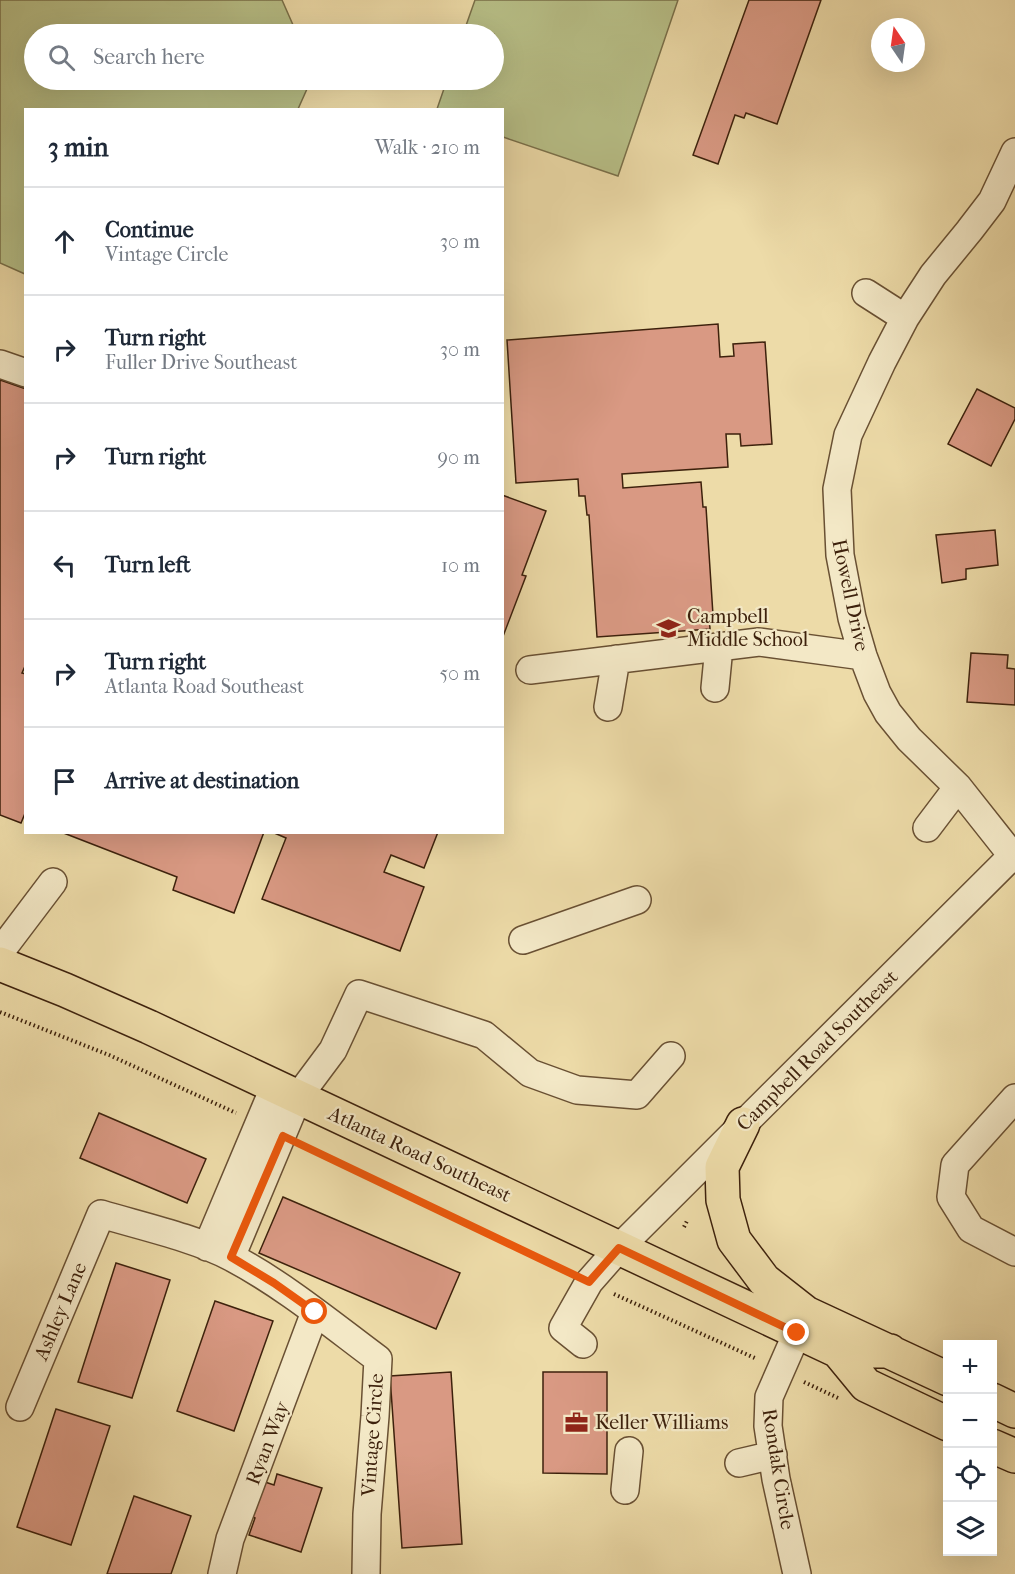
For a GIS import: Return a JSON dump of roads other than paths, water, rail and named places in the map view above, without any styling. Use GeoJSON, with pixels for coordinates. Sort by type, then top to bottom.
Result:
{"type":"FeatureCollection","features":[{"type":"Feature","properties":{"kind":"main road","name":"Atlanta Road Southeast"},"geometry":{"type":"LineString","coordinates":[[0,964],[148,1027],[838,1351],[890,1351],[943,1377]]}},
{"type":"Feature","properties":{"kind":"main road"},"geometry":{"type":"LineString","coordinates":[[743,1124],[722,1167],[723,1200],[734,1240],[764,1280],[806,1313],[890,1351]]}},
{"type":"Feature","properties":{"kind":"main road","name":"Atlanta Road Southeast"},"geometry":{"type":"LineString","coordinates":[[838,1351],[866,1385],[943,1422]]}},
{"type":"Feature","properties":{"kind":"main road"},"geometry":{"type":"LineString","coordinates":[[997,1403],[1015,1411]]}},
{"type":"Feature","properties":{"kind":"main road"},"geometry":{"type":"LineString","coordinates":[[997,1448],[1015,1456]]}},
{"type":"Feature","properties":{"kind":"street","name":"Howell Drive"},"geometry":{"type":"LineString","coordinates":[[1014,856],[958,787],[909,739],[888,713],[877,693],[852,618],[840,555],[837,489],[848,435],[905,318],[933,275],[992,201],[1015,152]]}},
{"type":"Feature","properties":{"kind":"street"},"geometry":{"type":"LineString","coordinates":[[866,293],[905,318]]}},
{"type":"Feature","properties":{"kind":"street"},"geometry":{"type":"LineString","coordinates":[[0,364],[24,372]]}},
{"type":"Feature","properties":{"kind":"street"},"geometry":{"type":"LineString","coordinates":[[530,670],[759,642],[863,656]]}},
{"type":"Feature","properties":{"kind":"street"},"geometry":{"type":"LineString","coordinates":[[715,688],[719,647]]}},
{"type":"Feature","properties":{"kind":"street"},"geometry":{"type":"LineString","coordinates":[[608,707],[616,659]]}},
{"type":"Feature","properties":{"kind":"street"},"geometry":{"type":"LineString","coordinates":[[927,828],[958,787]]}},
{"type":"Feature","properties":{"kind":"street","name":"Campbell Road Southeast"},"geometry":{"type":"LineString","coordinates":[[583,1344],[563,1328],[589,1282],[619,1248],[1014,856]]}},
{"type":"Feature","properties":{"kind":"street"},"geometry":{"type":"LineString","coordinates":[[0,952],[53,882]]}},
{"type":"Feature","properties":{"kind":"street"},"geometry":{"type":"LineString","coordinates":[[523,940],[637,900]]}},
{"type":"Feature","properties":{"kind":"street"},"geometry":{"type":"LineString","coordinates":[[219,1252],[286,1092],[333,1050],[359,994],[484,1035],[530,1073],[576,1090],[637,1095],[671,1056]]}},
{"type":"Feature","properties":{"kind":"street"},"geometry":{"type":"LineString","coordinates":[[1015,1098],[955,1165],[951,1197],[971,1229],[1015,1252]]}},
{"type":"Feature","properties":{"kind":"street","name":"Vintage Circle"},"geometry":{"type":"LineString","coordinates":[[101,1214],[219,1252],[274,1283],[378,1359],[366,1514],[366,1574]]}},
{"type":"Feature","properties":{"kind":"street","name":"Ashley Lane"},"geometry":{"type":"LineString","coordinates":[[20,1407],[101,1214]]}},
{"type":"Feature","properties":{"kind":"street","name":"Ryan Way"},"geometry":{"type":"LineString","coordinates":[[222,1574],[230,1539],[315,1312]]}},
{"type":"Feature","properties":{"kind":"street","name":"Rondak Circle"},"geometry":{"type":"LineString","coordinates":[[797,1333],[769,1397],[768,1426],[797,1574]]}},
{"type":"Feature","properties":{"kind":"street"},"geometry":{"type":"LineString","coordinates":[[626,1490],[629,1451]]}},
{"type":"Feature","properties":{"kind":"street"},"geometry":{"type":"LineString","coordinates":[[739,1463],[773,1455]]}},
{"type":"Feature","properties":{"kind":"place","name":"Campbell Middle School"},"geometry":{"type":"Point","coordinates":[669,628]}},
{"type":"Feature","properties":{"kind":"place","name":"Keller Williams"},"geometry":{"type":"Point","coordinates":[577,1422]}}]}
